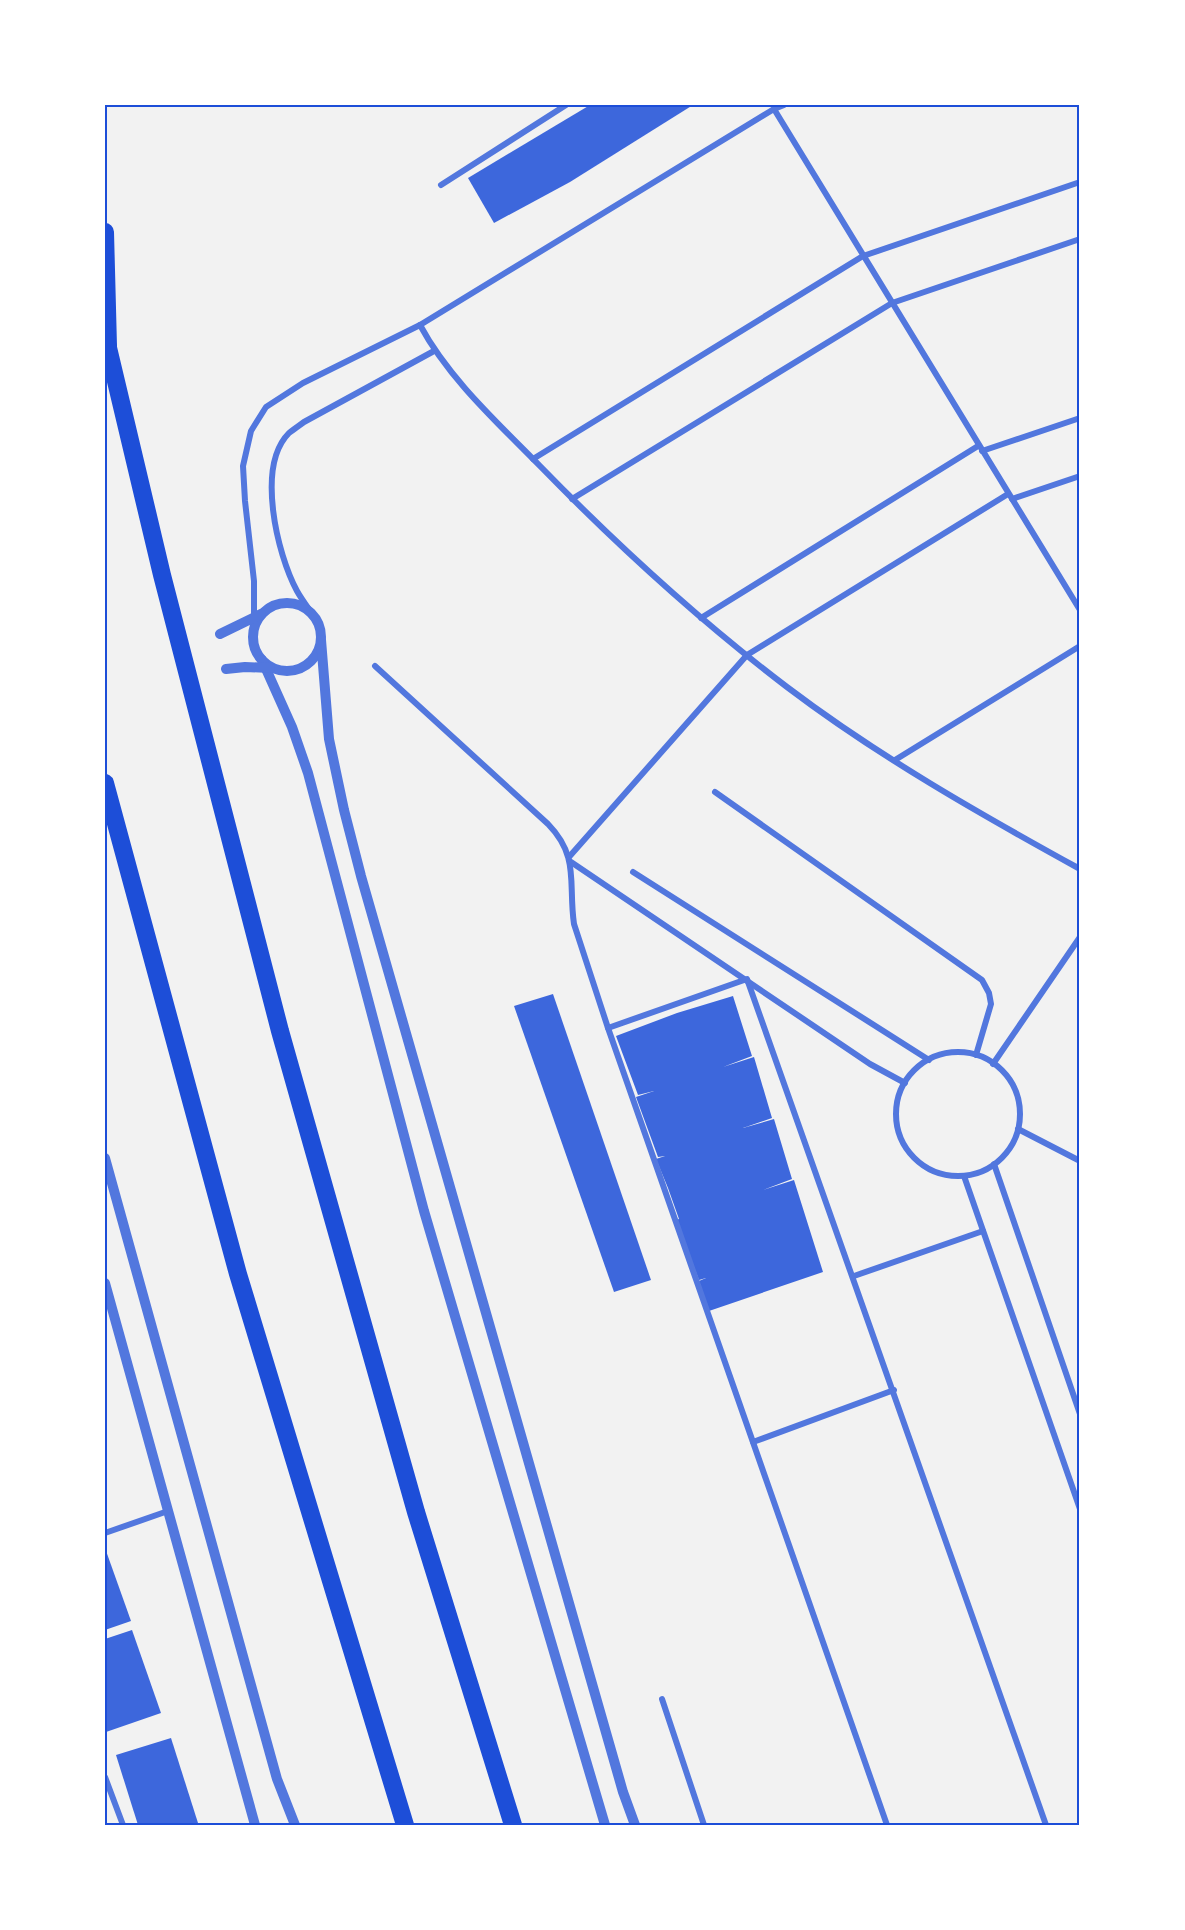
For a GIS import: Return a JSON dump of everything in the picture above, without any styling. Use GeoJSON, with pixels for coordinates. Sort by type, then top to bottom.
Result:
{"type":"FeatureCollection","features":[{"type":"Feature","properties":{"kind":"highway"},"geometry":{"type":"LineString","coordinates":[[105,232],[107,342],[162,575],[280,1031],[417,1512],[513,1825]]}},
{"type":"Feature","properties":{"kind":"highway"},"geometry":{"type":"LineString","coordinates":[[105,783],[238,1274],[405,1825]]}},
{"type":"Feature","properties":{"kind":"street"},"geometry":{"type":"LineString","coordinates":[[441,184],[566,105]]}},
{"type":"Feature","properties":{"kind":"street"},"geometry":{"type":"LineString","coordinates":[[605,1825],[424,1211],[308,773],[268,665],[253,641],[259,615],[243,466],[248,438],[255,423],[266,407],[284,393],[420,326],[784,105]]}},
{"type":"Feature","properties":{"kind":"street"},"geometry":{"type":"LineString","coordinates":[[774,109],[1080,610]]}},
{"type":"Feature","properties":{"kind":"street"},"geometry":{"type":"LineString","coordinates":[[533,459],[863,256],[1080,182]]}},
{"type":"Feature","properties":{"kind":"street"},"geometry":{"type":"LineString","coordinates":[[572,499],[892,303],[1080,239]]}},
{"type":"Feature","properties":{"kind":"street"},"geometry":{"type":"LineString","coordinates":[[420,326],[434,351],[533,459],[630,555],[701,618],[797,694],[895,760],[1021,837],[1080,869]]}},
{"type":"Feature","properties":{"kind":"street"},"geometry":{"type":"LineString","coordinates":[[434,351],[304,422],[290,433],[279,449],[272,484],[276,530],[297,590],[320,628],[330,739],[344,810],[361,876],[623,1792],[635,1825]]}},
{"type":"Feature","properties":{"kind":"street"},"geometry":{"type":"LineString","coordinates":[[701,618],[980,448],[1080,418]]}},
{"type":"Feature","properties":{"kind":"street"},"geometry":{"type":"LineString","coordinates":[[570,859],[747,655],[1010,496],[1080,476]]}},
{"type":"Feature","properties":{"kind":"street"},"geometry":{"type":"LineString","coordinates":[[220,634],[274,606],[285,603],[296,604],[307,609],[315,618]]}},
{"type":"Feature","properties":{"kind":"street"},"geometry":{"type":"LineString","coordinates":[[226,669],[268,665],[286,670],[306,665],[313,658],[321,640]]}},
{"type":"Feature","properties":{"kind":"street"},"geometry":{"type":"LineString","coordinates":[[895,760],[1080,646]]}},
{"type":"Feature","properties":{"kind":"street"},"geometry":{"type":"LineString","coordinates":[[375,666],[561,837],[570,859],[574,924],[608,1028],[887,1825]]}},
{"type":"Feature","properties":{"kind":"street"},"geometry":{"type":"LineString","coordinates":[[714,792],[982,980],[989,993],[991,1004],[976,1055]]}},
{"type":"Feature","properties":{"kind":"street"},"geometry":{"type":"LineString","coordinates":[[570,859],[870,1064],[905,1083]]}},
{"type":"Feature","properties":{"kind":"street"},"geometry":{"type":"LineString","coordinates":[[633,872],[929,1060]]}},
{"type":"Feature","properties":{"kind":"street"},"geometry":{"type":"LineString","coordinates":[[993,1064],[1080,937]]}},
{"type":"Feature","properties":{"kind":"street"},"geometry":{"type":"LineString","coordinates":[[608,1028],[747,979]]}},
{"type":"Feature","properties":{"kind":"street"},"geometry":{"type":"LineString","coordinates":[[747,979],[854,1276],[1046,1825]]}},
{"type":"Feature","properties":{"kind":"street"},"geometry":{"type":"LineString","coordinates":[[947,1053],[976,1055],[993,1064],[1007,1077],[1017,1094],[1020,1113],[1018,1129],[1009,1149],[994,1164],[979,1173],[964,1176],[932,1170],[915,1159],[904,1143],[896,1116],[899,1096],[914,1071],[929,1060],[947,1053]]}},
{"type":"Feature","properties":{"kind":"street"},"geometry":{"type":"LineString","coordinates":[[1018,1129],[1080,1161]]}},
{"type":"Feature","properties":{"kind":"street"},"geometry":{"type":"LineString","coordinates":[[105,1158],[277,1779],[294,1825]]}},
{"type":"Feature","properties":{"kind":"street"},"geometry":{"type":"LineString","coordinates":[[994,1164],[1080,1414]]}},
{"type":"Feature","properties":{"kind":"street"},"geometry":{"type":"LineString","coordinates":[[964,1176],[1080,1509]]}},
{"type":"Feature","properties":{"kind":"street"},"geometry":{"type":"LineString","coordinates":[[854,1276],[983,1232]]}},
{"type":"Feature","properties":{"kind":"street"},"geometry":{"type":"LineString","coordinates":[[105,1283],[255,1825]]}},
{"type":"Feature","properties":{"kind":"street"},"geometry":{"type":"LineString","coordinates":[[753,1442],[894,1390]]}},
{"type":"Feature","properties":{"kind":"street"},"geometry":{"type":"LineString","coordinates":[[105,1533],[168,1510]]}},
{"type":"Feature","properties":{"kind":"street"},"geometry":{"type":"LineString","coordinates":[[662,1700],[704,1825]]}},
{"type":"Feature","properties":{"kind":"street"},"geometry":{"type":"LineString","coordinates":[[105,1777],[123,1825]]}},
{"type":"Feature","properties":{"kind":"building"},"geometry":{"type":"Polygon","coordinates":[[[590,105],[693,105],[570,182],[494,223],[468,178],[590,105]]]}},
{"type":"Feature","properties":{"kind":"building"},"geometry":{"type":"Polygon","coordinates":[[[553,994],[651,1280],[614,1292],[514,1006],[553,994]]]}},
{"type":"Feature","properties":{"kind":"building"},"geometry":{"type":"Polygon","coordinates":[[[733,996],[752,1056],[723,1067],[754,1057],[772,1118],[743,1128],[774,1119],[792,1179],[763,1190],[794,1180],[823,1272],[709,1311],[699,1281],[706,1278],[699,1280],[656,1159],[665,1156],[658,1157],[636,1097],[654,1091],[638,1095],[616,1036],[677,1013],[733,996]]]}},
{"type":"Feature","properties":{"kind":"building"},"geometry":{"type":"Polygon","coordinates":[[[105,1548],[131,1621],[105,1630],[105,1548]]]}},
{"type":"Feature","properties":{"kind":"building"},"geometry":{"type":"Polygon","coordinates":[[[132,1630],[161,1713],[106,1732],[105,1639],[132,1630]]]}},
{"type":"Feature","properties":{"kind":"building"},"geometry":{"type":"Polygon","coordinates":[[[171,1738],[198,1823],[138,1825],[116,1755],[171,1738]]]}}]}
